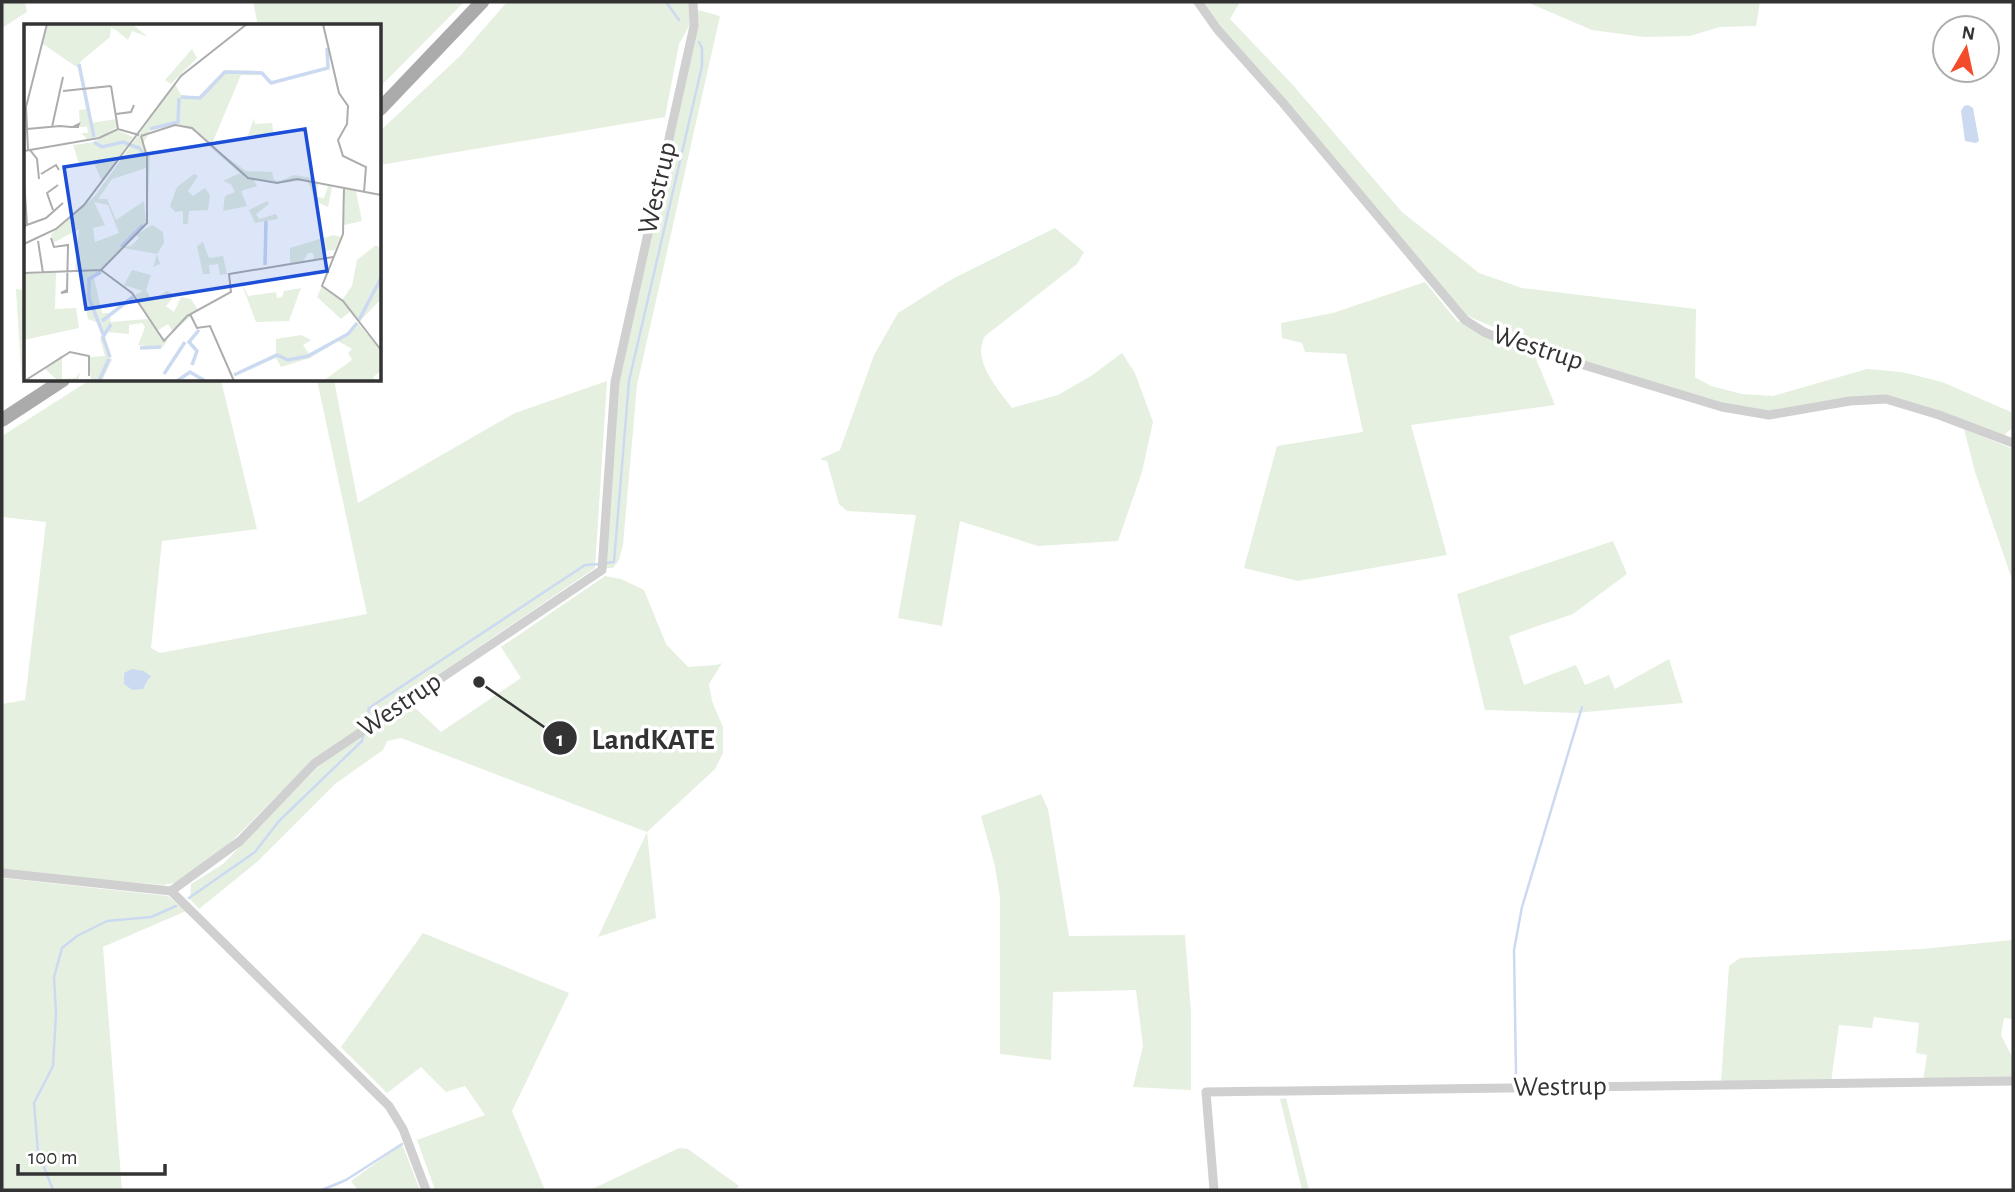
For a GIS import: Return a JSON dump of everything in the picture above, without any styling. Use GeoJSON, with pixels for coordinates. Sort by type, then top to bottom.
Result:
{"type":"FeatureCollection","features":[{"type":"Feature","properties":{"kind":"main road"},"geometry":{"type":"LineString","coordinates":[[382,107],[482,2]]}},
{"type":"Feature","properties":{"kind":"main road"},"geometry":{"type":"LineString","coordinates":[[2,420],[60,382]]}},
{"type":"Feature","properties":{"kind":"street","name":"Westrup"},"geometry":{"type":"LineString","coordinates":[[171,891],[240,841],[315,763],[602,570],[615,382],[694,26],[693,2]]}},
{"type":"Feature","properties":{"kind":"street","name":"Westrup"},"geometry":{"type":"LineString","coordinates":[[1198,2],[1217,29],[1283,103],[1465,320],[1485,332],[1508,342],[1722,407],[1769,415],[1850,401],[1886,399],[1940,415],[2013,443]]}},
{"type":"Feature","properties":{"kind":"street"},"geometry":{"type":"LineString","coordinates":[[2,873],[171,891],[389,1106],[403,1129],[426,1190]]}},
{"type":"Feature","properties":{"kind":"street","name":"Westrup"},"geometry":{"type":"LineString","coordinates":[[1214,1190],[1206,1092],[2013,1081]]}},
{"type":"Feature","properties":{"kind":"green space"},"geometry":{"type":"Polygon","coordinates":[[[2,2],[25,2],[27,12],[2,28],[2,2]]]}},
{"type":"Feature","properties":{"kind":"green space"},"geometry":{"type":"Polygon","coordinates":[[[253,2],[464,2],[382,85],[382,24],[258,24],[253,2]]]}},
{"type":"Feature","properties":{"kind":"green space"},"geometry":{"type":"Polygon","coordinates":[[[507,2],[690,2],[689,26],[679,44],[665,117],[382,165],[382,129],[460,56],[507,2]]]}},
{"type":"Feature","properties":{"kind":"green space"},"geometry":{"type":"Polygon","coordinates":[[[1201,2],[1240,2],[1230,19],[1292,84],[1402,212],[1479,273],[1522,288],[1696,309],[1695,377],[1711,386],[1742,394],[1773,396],[1867,369],[1902,372],[1942,382],[2011,412],[2012,428],[2003,436],[1886,396],[1768,413],[1723,405],[1540,347],[1463,314],[1220,29],[1201,2]]]}},
{"type":"Feature","properties":{"kind":"green space"},"geometry":{"type":"Polygon","coordinates":[[[1530,2],[1760,2],[1756,26],[1720,27],[1690,36],[1644,37],[1592,30],[1530,2]]]}},
{"type":"Feature","properties":{"kind":"green space"},"geometry":{"type":"Polygon","coordinates":[[[698,10],[720,16],[637,385],[623,545],[619,560],[613,568],[604,568],[617,381],[697,26],[698,10]]]}},
{"type":"Feature","properties":{"kind":"green space"},"geometry":{"type":"Polygon","coordinates":[[[1055,228],[1084,252],[1077,264],[985,336],[981,355],[988,374],[1012,408],[1058,395],[1091,376],[1122,353],[1135,373],[1153,422],[1142,472],[1118,541],[1038,546],[960,521],[942,626],[898,618],[916,515],[847,511],[839,504],[827,461],[820,459],[840,450],[874,355],[898,313],[952,279],[1055,228]]]}},
{"type":"Feature","properties":{"kind":"green space"},"geometry":{"type":"Polygon","coordinates":[[[1425,282],[1457,321],[1534,354],[1555,405],[1411,425],[1447,555],[1298,581],[1244,568],[1277,446],[1363,432],[1346,354],[1305,352],[1302,343],[1282,338],[1281,323],[1333,313],[1425,282]]]}},
{"type":"Feature","properties":{"kind":"green space"},"geometry":{"type":"Polygon","coordinates":[[[16,289],[24,290],[26,382],[22,384],[16,289]]]}},
{"type":"Feature","properties":{"kind":"green space"},"geometry":{"type":"Polygon","coordinates":[[[607,381],[595,568],[314,759],[219,854],[177,882],[164,885],[2,871],[2,704],[25,700],[46,522],[2,517],[2,436],[87,382],[221,382],[257,529],[162,541],[151,648],[160,653],[367,614],[317,382],[334,382],[358,503],[515,413],[607,381]]]}},
{"type":"Feature","properties":{"kind":"green space"},"geometry":{"type":"Polygon","coordinates":[[[1964,429],[2013,449],[2013,582],[1975,472],[1964,429]]]}},
{"type":"Feature","properties":{"kind":"green space"},"geometry":{"type":"Polygon","coordinates":[[[1613,541],[1627,574],[1573,614],[1509,636],[1524,685],[1576,665],[1585,685],[1609,675],[1615,689],[1669,659],[1683,703],[1576,713],[1485,710],[1457,594],[1613,541]]]}},
{"type":"Feature","properties":{"kind":"green space"},"geometry":{"type":"Polygon","coordinates":[[[605,576],[621,579],[644,590],[666,644],[688,667],[722,663],[709,684],[712,701],[723,727],[723,753],[715,769],[647,832],[401,738],[387,741],[383,750],[335,784],[258,861],[199,909],[190,899],[191,884],[223,864],[320,765],[367,731],[412,705],[441,732],[521,678],[501,647],[605,576]]]}},
{"type":"Feature","properties":{"kind":"green space"},"geometry":{"type":"Polygon","coordinates":[[[1041,794],[1048,809],[1069,936],[1185,935],[1191,1013],[1191,1090],[1133,1087],[1143,1046],[1136,990],[1053,992],[1051,1060],[1000,1054],[1000,898],[995,866],[981,816],[1041,794]]]}},
{"type":"Feature","properties":{"kind":"green space"},"geometry":{"type":"Polygon","coordinates":[[[647,832],[656,918],[598,937],[647,832]]]}},
{"type":"Feature","properties":{"kind":"green space"},"geometry":{"type":"Polygon","coordinates":[[[2,878],[168,896],[186,911],[103,947],[122,1190],[3,1190],[2,878]]]}},
{"type":"Feature","properties":{"kind":"green space"},"geometry":{"type":"Polygon","coordinates":[[[423,933],[569,993],[512,1111],[545,1190],[435,1190],[417,1140],[485,1115],[465,1086],[446,1092],[421,1067],[387,1093],[341,1047],[423,933]]]}},
{"type":"Feature","properties":{"kind":"green space"},"geometry":{"type":"Polygon","coordinates":[[[2013,940],[2013,1019],[2004,1018],[2001,1035],[2013,1059],[2013,1078],[1923,1081],[1927,1055],[1916,1053],[1919,1023],[1874,1017],[1872,1028],[1839,1025],[1831,1082],[1721,1082],[1729,966],[1740,958],[1921,949],[2013,940]]]}},
{"type":"Feature","properties":{"kind":"green space"},"geometry":{"type":"Polygon","coordinates":[[[1286,1098],[1309,1190],[1302,1190],[1280,1099],[1286,1098]]]}},
{"type":"Feature","properties":{"kind":"green space"},"geometry":{"type":"Polygon","coordinates":[[[402,1144],[420,1190],[358,1190],[351,1181],[402,1144]]]}},
{"type":"Feature","properties":{"kind":"green space"},"geometry":{"type":"Polygon","coordinates":[[[679,1148],[688,1149],[739,1186],[735,1190],[590,1190],[679,1148]]]}},
{"type":"Feature","properties":{"kind":"water"},"geometry":{"type":"Polygon","coordinates":[[[1968,105],[1973,108],[1979,141],[1976,143],[1965,141],[1961,111],[1968,105]]]}},
{"type":"Feature","properties":{"kind":"water"},"geometry":{"type":"Polygon","coordinates":[[[132,669],[144,671],[152,677],[143,689],[132,690],[124,684],[124,673],[132,669]]]}},
{"type":"Feature","properties":{"kind":"waterway"},"geometry":{"type":"LineString","coordinates":[[666,2],[679,20]]}},
{"type":"Feature","properties":{"kind":"waterway"},"geometry":{"type":"LineString","coordinates":[[605,563],[614,562],[629,381],[702,66],[702,48],[699,42]]}},
{"type":"Feature","properties":{"kind":"waterway"},"geometry":{"type":"LineString","coordinates":[[366,724],[369,708],[585,565],[601,564]]}},
{"type":"Feature","properties":{"kind":"waterway"},"geometry":{"type":"LineString","coordinates":[[1516,1074],[1514,950],[1522,907],[1582,707]]}},
{"type":"Feature","properties":{"kind":"waterway"},"geometry":{"type":"LineString","coordinates":[[189,898],[255,852],[279,821],[362,741],[364,733]]}},
{"type":"Feature","properties":{"kind":"waterway"},"geometry":{"type":"LineString","coordinates":[[53,1190],[38,1152],[34,1103],[53,1066],[56,1014],[54,977],[62,948],[77,936],[107,921],[151,917],[176,906]]}},
{"type":"Feature","properties":{"kind":"waterway"},"geometry":{"type":"LineString","coordinates":[[322,1190],[346,1180],[402,1144]]}},
{"type":"Feature","properties":{"kind":"place","name":"LandKATE"},"geometry":{"type":"Point","coordinates":[479,682]}}]}
